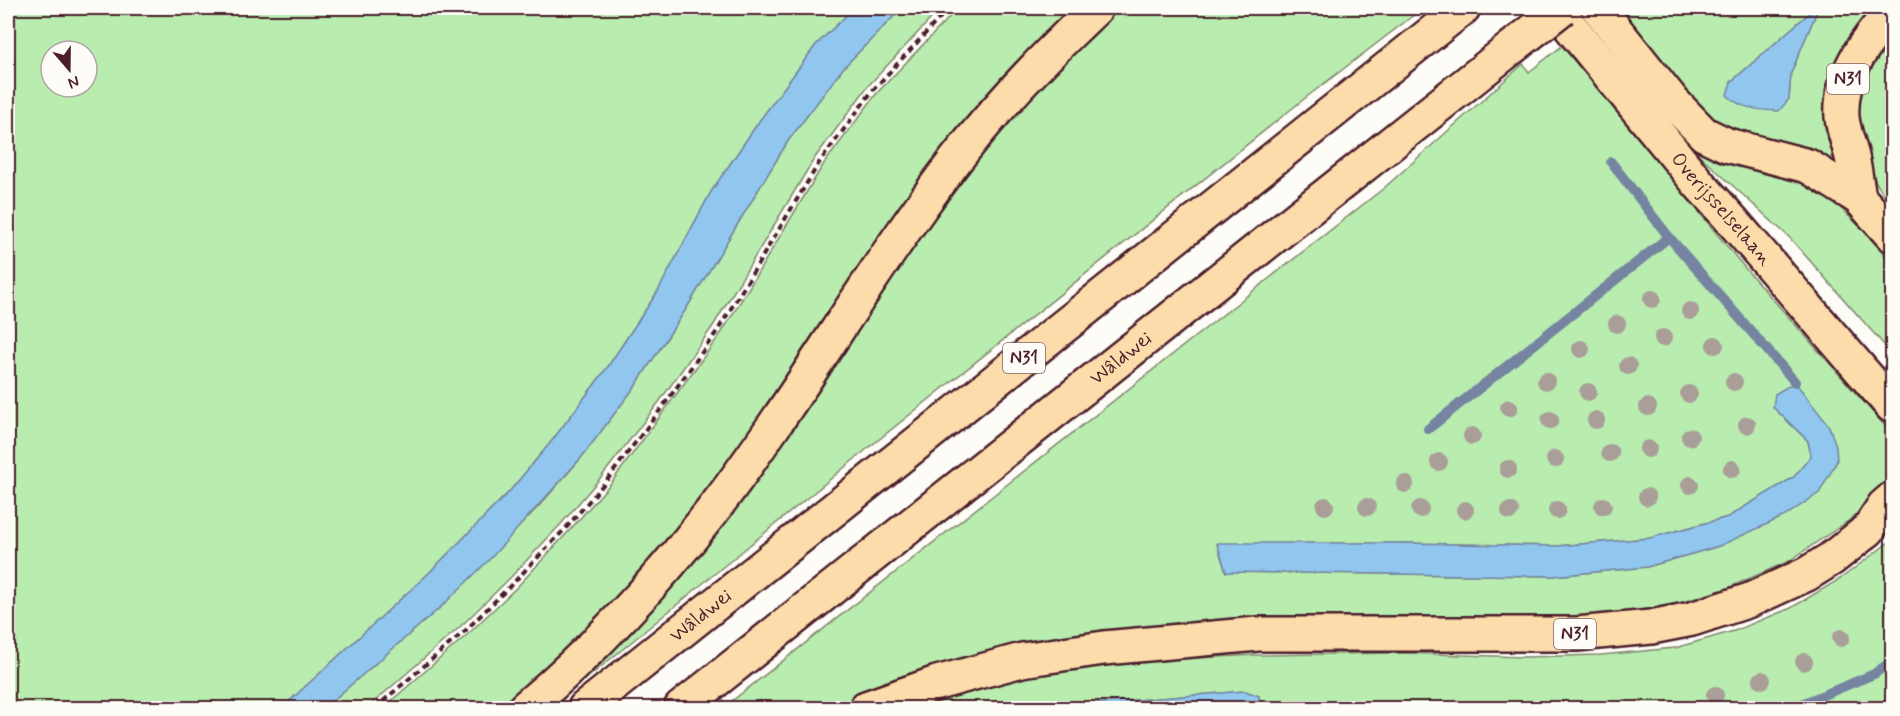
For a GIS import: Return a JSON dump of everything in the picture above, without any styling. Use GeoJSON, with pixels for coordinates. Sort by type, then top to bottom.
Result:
{"type":"FeatureCollection","features":[{"type":"Feature","properties":{"kind":"main road"},"geometry":{"type":"LineString","coordinates":[[525,708],[611,627],[686,543],[756,450],[875,270],[955,160],[1004,100],[1096,8]]}},
{"type":"Feature","properties":{"kind":"main road","name":"Wâldwei"},"geometry":{"type":"LineString","coordinates":[[585,708],[1463,8]]}},
{"type":"Feature","properties":{"kind":"main road","name":"Overijsselselaan"},"geometry":{"type":"LineString","coordinates":[[1554,8],[1699,184],[1880,378],[1893,406]]}},
{"type":"Feature","properties":{"kind":"main road","name":"Wâldwei"},"geometry":{"type":"LineString","coordinates":[[681,708],[1562,8]]}},
{"type":"Feature","properties":{"kind":"main road","name":"Overijsselselaan"},"geometry":{"type":"LineString","coordinates":[[1598,8],[1674,103],[1704,134],[1727,145],[1808,166],[1859,198],[1893,235]]}},
{"type":"Feature","properties":{"kind":"main road","name":"N31"},"geometry":{"type":"LineString","coordinates":[[1859,198],[1853,159],[1842,117],[1843,96],[1856,57],[1868,39],[1893,11]]}},
{"type":"Feature","properties":{"kind":"main road","name":"N31"},"geometry":{"type":"LineString","coordinates":[[866,708],[937,683],[1022,660],[1104,648],[1258,634],[1577,634],[1651,627],[1692,619],[1730,608],[1769,592],[1831,560],[1880,527],[1884,506],[1893,499]]}},
{"type":"Feature","properties":{"kind":"path"},"geometry":{"type":"LineString","coordinates":[[375,708],[465,631],[566,528],[607,480],[717,330],[819,163],[873,90],[950,8]]}},
{"type":"Feature","properties":{"kind":"green space"},"geometry":{"type":"Polygon","coordinates":[[[8,8],[854,8],[816,45],[760,120],[711,192],[658,291],[607,368],[551,442],[509,492],[429,573],[282,708],[8,708],[8,8]]]}},
{"type":"Feature","properties":{"kind":"green space"},"geometry":{"type":"Polygon","coordinates":[[[902,8],[941,8],[868,86],[814,159],[713,326],[659,402],[602,476],[510,578],[461,626],[367,708],[324,708],[442,606],[540,505],[581,458],[636,385],[686,309],[788,141],[844,67],[902,8]]]}},
{"type":"Feature","properties":{"kind":"green space"},"geometry":{"type":"Polygon","coordinates":[[[958,8],[1077,8],[649,568],[543,675],[505,708],[383,708],[468,634],[518,586],[611,483],[722,332],[823,165],[877,93],[958,8]]]}},
{"type":"Feature","properties":{"kind":"green space"},"geometry":{"type":"Polygon","coordinates":[[[1111,8],[1423,8],[1304,99],[867,449],[563,698],[559,692],[963,167],[1111,8]]]}},
{"type":"Feature","properties":{"kind":"green space"},"geometry":{"type":"Polygon","coordinates":[[[1611,8],[1815,8],[1731,82],[1789,99],[1791,73],[1817,11],[1821,8],[1878,8],[1849,40],[1832,74],[1827,93],[1826,113],[1833,156],[1825,163],[1729,129],[1700,111],[1611,8]]]}},
{"type":"Feature","properties":{"kind":"green space"},"geometry":{"type":"Polygon","coordinates":[[[1892,33],[1892,206],[1870,169],[1857,117],[1863,83],[1892,33]]]}},
{"type":"Feature","properties":{"kind":"green space"},"geometry":{"type":"Polygon","coordinates":[[[1562,46],[1745,268],[1892,434],[1892,486],[1848,521],[1789,561],[1728,588],[1683,602],[1627,613],[1553,618],[1257,616],[1167,624],[1069,639],[937,674],[841,708],[723,708],[1384,188],[1523,64],[1529,72],[1562,46]],[[1773,407],[1808,441],[1811,456],[1794,477],[1728,517],[1650,538],[1557,546],[1404,543],[1217,544],[1226,572],[1553,576],[1647,567],[1719,546],[1819,493],[1837,461],[1773,407]]]}},
{"type":"Feature","properties":{"kind":"green space"},"geometry":{"type":"Polygon","coordinates":[[[1689,138],[1820,188],[1861,228],[1892,263],[1892,354],[1789,237],[1684,141],[1689,138]]]}},
{"type":"Feature","properties":{"kind":"green space"},"geometry":{"type":"Polygon","coordinates":[[[1892,540],[1892,708],[1260,708],[1259,696],[1245,691],[1062,708],[899,708],[978,683],[1099,663],[1256,655],[1401,653],[1525,657],[1601,655],[1675,648],[1734,631],[1791,608],[1840,579],[1892,540]]]}},
{"type":"Feature","properties":{"kind":"water"},"geometry":{"type":"Polygon","coordinates":[[[854,8],[902,8],[844,67],[788,141],[686,309],[636,385],[581,458],[490,559],[442,606],[324,708],[282,708],[429,573],[509,492],[551,442],[607,368],[658,291],[711,192],[760,120],[816,45],[854,8]]]}},
{"type":"Feature","properties":{"kind":"water"},"geometry":{"type":"Polygon","coordinates":[[[1815,8],[1821,8],[1817,11],[1791,73],[1789,99],[1779,111],[1745,106],[1727,95],[1731,82],[1815,8]]]}},
{"type":"Feature","properties":{"kind":"water"},"geometry":{"type":"Polygon","coordinates":[[[1795,382],[1829,426],[1836,446],[1837,461],[1819,493],[1785,516],[1719,546],[1647,567],[1553,576],[1226,572],[1217,543],[1557,546],[1650,538],[1728,517],[1794,477],[1811,456],[1808,441],[1773,407],[1775,394],[1795,382]]]}},
{"type":"Feature","properties":{"kind":"water"},"geometry":{"type":"Polygon","coordinates":[[[1245,691],[1259,696],[1260,708],[1062,708],[1076,705],[1245,691]]]}},
{"type":"Feature","properties":{"kind":"waterway"},"geometry":{"type":"LineString","coordinates":[[1611,162],[1669,237],[1795,382]]}},
{"type":"Feature","properties":{"kind":"waterway"},"geometry":{"type":"LineString","coordinates":[[1428,429],[1669,237]]}},
{"type":"Feature","properties":{"kind":"waterway"},"geometry":{"type":"LineString","coordinates":[[1792,708],[1874,674],[1892,661]]}}]}
